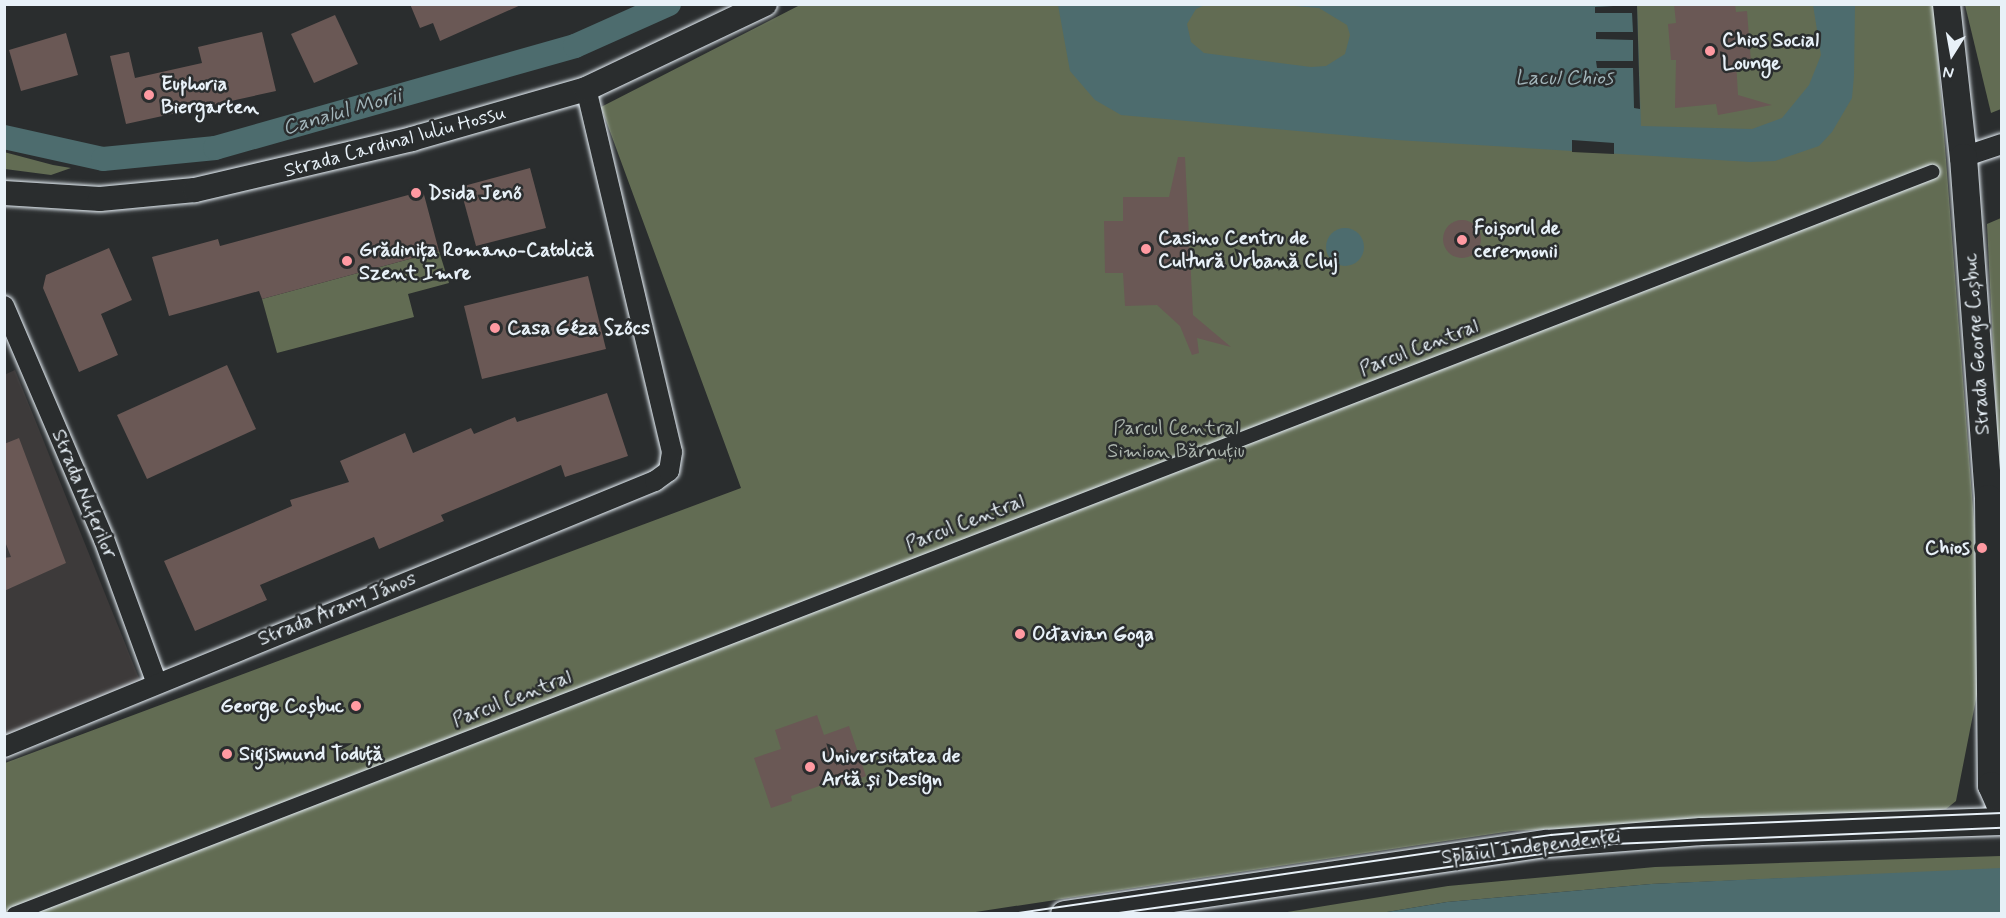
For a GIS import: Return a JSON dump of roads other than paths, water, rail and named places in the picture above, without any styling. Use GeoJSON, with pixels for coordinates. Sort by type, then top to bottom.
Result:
{"type":"FeatureCollection","features":[{"type":"Feature","properties":{"kind":"main road","name":"Strada George Coșbuc"},"geometry":{"type":"LineString","coordinates":[[1946,4],[1963,157],[1989,528],[1997,733],[1991,785],[2001,810]]}},
{"type":"Feature","properties":{"kind":"main road","name":"Splaiul Independenței"},"geometry":{"type":"LineString","coordinates":[[1064,914],[1570,840],[1701,831],[2001,821]]}},
{"type":"Feature","properties":{"kind":"street","name":"Strada Cardinal Iuliu Hossu"},"geometry":{"type":"LineString","coordinates":[[4,193],[100,199],[195,190],[412,139],[586,89],[765,4]]}},
{"type":"Feature","properties":{"kind":"street","name":"Strada Arany János"},"geometry":{"type":"LineString","coordinates":[[4,747],[655,481],[669,471],[672,452],[586,89]]}},
{"type":"Feature","properties":{"kind":"street"},"geometry":{"type":"LineString","coordinates":[[1963,157],[2001,144]]}},
{"type":"Feature","properties":{"kind":"street","name":"Parcul Central"},"geometry":{"type":"LineString","coordinates":[[14,914],[1932,172]]}},
{"type":"Feature","properties":{"kind":"street","name":"Strada Nuferilor"},"geometry":{"type":"LineString","coordinates":[[4,306],[104,539],[157,684]]}},
{"type":"Feature","properties":{"kind":"water","name":"Lacul Chios"},"geometry":{"type":"Polygon","coordinates":[[[1058,5],[1205,5],[1196,9],[1187,24],[1191,42],[1204,53],[1311,67],[1326,66],[1345,54],[1350,35],[1347,25],[1319,8],[1282,5],[1637,5],[1641,126],[1752,129],[1782,118],[1809,85],[1821,55],[1813,5],[1855,5],[1852,98],[1832,132],[1819,146],[1775,161],[1750,162],[1397,140],[1121,115],[1095,100],[1070,71],[1058,5]]]}},
{"type":"Feature","properties":{"kind":"water"},"geometry":{"type":"Polygon","coordinates":[[[1345,228],[1359,233],[1364,247],[1359,261],[1345,266],[1331,261],[1326,247],[1331,233],[1345,228]]]}},
{"type":"Feature","properties":{"kind":"water"},"geometry":{"type":"Polygon","coordinates":[[[2001,868],[2001,913],[1381,913],[1447,902],[1651,884],[2001,868]]]}},
{"type":"Feature","properties":{"kind":"waterway","name":"Canalul Morii"},"geometry":{"type":"LineString","coordinates":[[4,137],[103,159],[215,148],[575,46],[669,4]]}},
{"type":"Feature","properties":{"kind":"tram line"},"geometry":{"type":"LineString","coordinates":[[1012,914],[1551,835],[1629,828],[2002,813]]}},
{"type":"Feature","properties":{"kind":"tram line"},"geometry":{"type":"LineString","coordinates":[[1112,914],[1613,844],[2002,828]]}},
{"type":"Feature","properties":{"kind":"place","name":"Chios Social Lounge"},"geometry":{"type":"Point","coordinates":[1710,51]}},
{"type":"Feature","properties":{"kind":"place","name":"Euphoria Biergarten"},"geometry":{"type":"Point","coordinates":[149,95]}},
{"type":"Feature","properties":{"kind":"place","name":"Dsida Jenő"},"geometry":{"type":"Point","coordinates":[416,193]}},
{"type":"Feature","properties":{"kind":"place","name":"Foișorul de ceremonii"},"geometry":{"type":"Point","coordinates":[1462,240]}},
{"type":"Feature","properties":{"kind":"place","name":"Casino Centru de Cultură Urbană Cluj"},"geometry":{"type":"Point","coordinates":[1146,249]}},
{"type":"Feature","properties":{"kind":"place","name":"Grădinița Romano-Catolică Szent Imre"},"geometry":{"type":"Point","coordinates":[347,261]}},
{"type":"Feature","properties":{"kind":"place","name":"Casa Géza Szőcs"},"geometry":{"type":"Point","coordinates":[495,328]}},
{"type":"Feature","properties":{"kind":"place","name":"Chios"},"geometry":{"type":"Point","coordinates":[1982,548]}},
{"type":"Feature","properties":{"kind":"place","name":"Octavian Goga"},"geometry":{"type":"Point","coordinates":[1020,634]}},
{"type":"Feature","properties":{"kind":"place","name":"George Coșbuc"},"geometry":{"type":"Point","coordinates":[356,706]}},
{"type":"Feature","properties":{"kind":"place","name":"Sigismund Toduță"},"geometry":{"type":"Point","coordinates":[227,754]}},
{"type":"Feature","properties":{"kind":"place","name":"Universitatea de Artă și Design"},"geometry":{"type":"Point","coordinates":[810,767]}},
{"type":"Feature","properties":{"kind":"park label","name":"Parcul Central Simion Bărnuțiu"},"geometry":{"type":"Point","coordinates":[1176,440]}}]}
